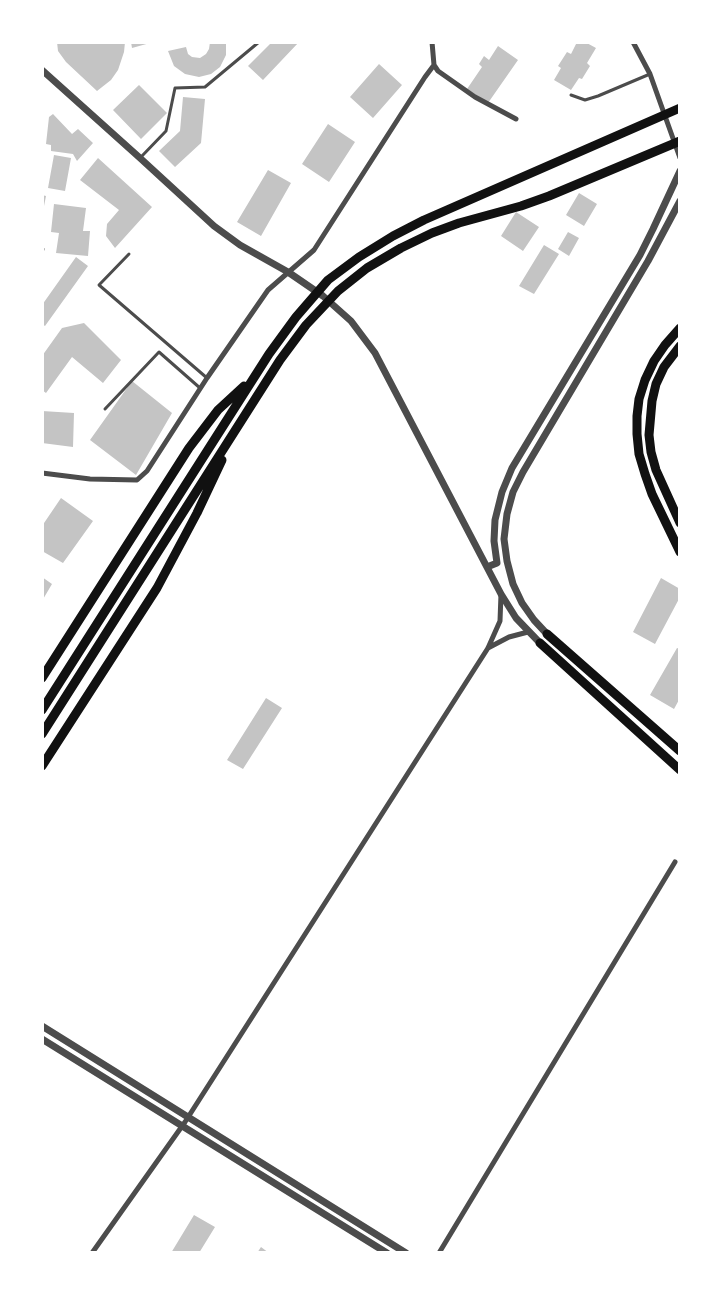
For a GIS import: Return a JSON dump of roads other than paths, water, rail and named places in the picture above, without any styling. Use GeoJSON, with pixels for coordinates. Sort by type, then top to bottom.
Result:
{"type":"FeatureCollection","features":[{"type":"Feature","properties":{"kind":"highway"},"geometry":{"type":"LineString","coordinates":[[42,710],[254,377],[296,317],[328,280],[359,257],[424,220],[680,108]]}},
{"type":"Feature","properties":{"kind":"highway"},"geometry":{"type":"LineString","coordinates":[[42,734],[280,360],[306,324],[338,291],[367,268],[432,233],[549,196],[680,141]]}},
{"type":"Feature","properties":{"kind":"highway"},"geometry":{"type":"LineString","coordinates":[[680,328],[664,345],[645,380],[639,399],[637,425],[639,454],[645,474],[652,494],[680,552]]}},
{"type":"Feature","properties":{"kind":"highway"},"geometry":{"type":"LineString","coordinates":[[680,346],[664,367],[656,384],[649,435],[656,470],[680,523]]}},
{"type":"Feature","properties":{"kind":"highway"},"geometry":{"type":"LineString","coordinates":[[42,678],[189,448],[218,410],[254,377]]}},
{"type":"Feature","properties":{"kind":"highway"},"geometry":{"type":"LineString","coordinates":[[42,765],[157,588],[197,513],[237,427]]}},
{"type":"Feature","properties":{"kind":"highway"},"geometry":{"type":"LineString","coordinates":[[547,634],[680,751]]}},
{"type":"Feature","properties":{"kind":"highway"},"geometry":{"type":"LineString","coordinates":[[540,643],[680,770]]}},
{"type":"Feature","properties":{"kind":"street"},"geometry":{"type":"LineString","coordinates":[[432,42],[434,65],[438,71],[475,97],[516,119]]}},
{"type":"Feature","properties":{"kind":"street"},"geometry":{"type":"LineString","coordinates":[[633,42],[650,74],[680,158]]}},
{"type":"Feature","properties":{"kind":"street"},"geometry":{"type":"LineString","coordinates":[[42,473],[90,479],[137,480],[147,471],[200,388],[268,290],[314,250],[434,65]]}},
{"type":"Feature","properties":{"kind":"street"},"geometry":{"type":"LineString","coordinates":[[42,70],[214,226],[240,245],[288,272],[323,296],[351,321],[375,353],[501,594],[516,618],[540,643]]}},
{"type":"Feature","properties":{"kind":"street"},"geometry":{"type":"LineString","coordinates":[[496,564],[495,520],[502,492],[512,468],[640,255],[680,171]]}},
{"type":"Feature","properties":{"kind":"street"},"geometry":{"type":"LineString","coordinates":[[547,634],[522,603],[513,584],[507,561],[504,539],[513,492],[648,261],[680,201]]}},
{"type":"Feature","properties":{"kind":"street"},"geometry":{"type":"LineString","coordinates":[[487,567],[507,561]]}},
{"type":"Feature","properties":{"kind":"street"},"geometry":{"type":"LineString","coordinates":[[92,1253],[188,1117],[488,648],[500,621],[501,594]]}},
{"type":"Feature","properties":{"kind":"street"},"geometry":{"type":"LineString","coordinates":[[488,648],[509,637],[528,632]]}},
{"type":"Feature","properties":{"kind":"street"},"geometry":{"type":"LineString","coordinates":[[439,1253],[675,862]]}},
{"type":"Feature","properties":{"kind":"street"},"geometry":{"type":"LineString","coordinates":[[42,1026],[406,1253]]}},
{"type":"Feature","properties":{"kind":"street"},"geometry":{"type":"LineString","coordinates":[[42,1039],[387,1253]]}},
{"type":"Feature","properties":{"kind":"lane"},"geometry":{"type":"LineString","coordinates":[[140,158],[166,131],[175,88],[205,87],[259,42]]}},
{"type":"Feature","properties":{"kind":"lane"},"geometry":{"type":"LineString","coordinates":[[571,95],[585,100],[650,74]]}},
{"type":"Feature","properties":{"kind":"lane"},"geometry":{"type":"LineString","coordinates":[[129,254],[99,285],[207,378]]}},
{"type":"Feature","properties":{"kind":"lane"},"geometry":{"type":"LineString","coordinates":[[105,409],[159,352],[200,388]]}}]}
